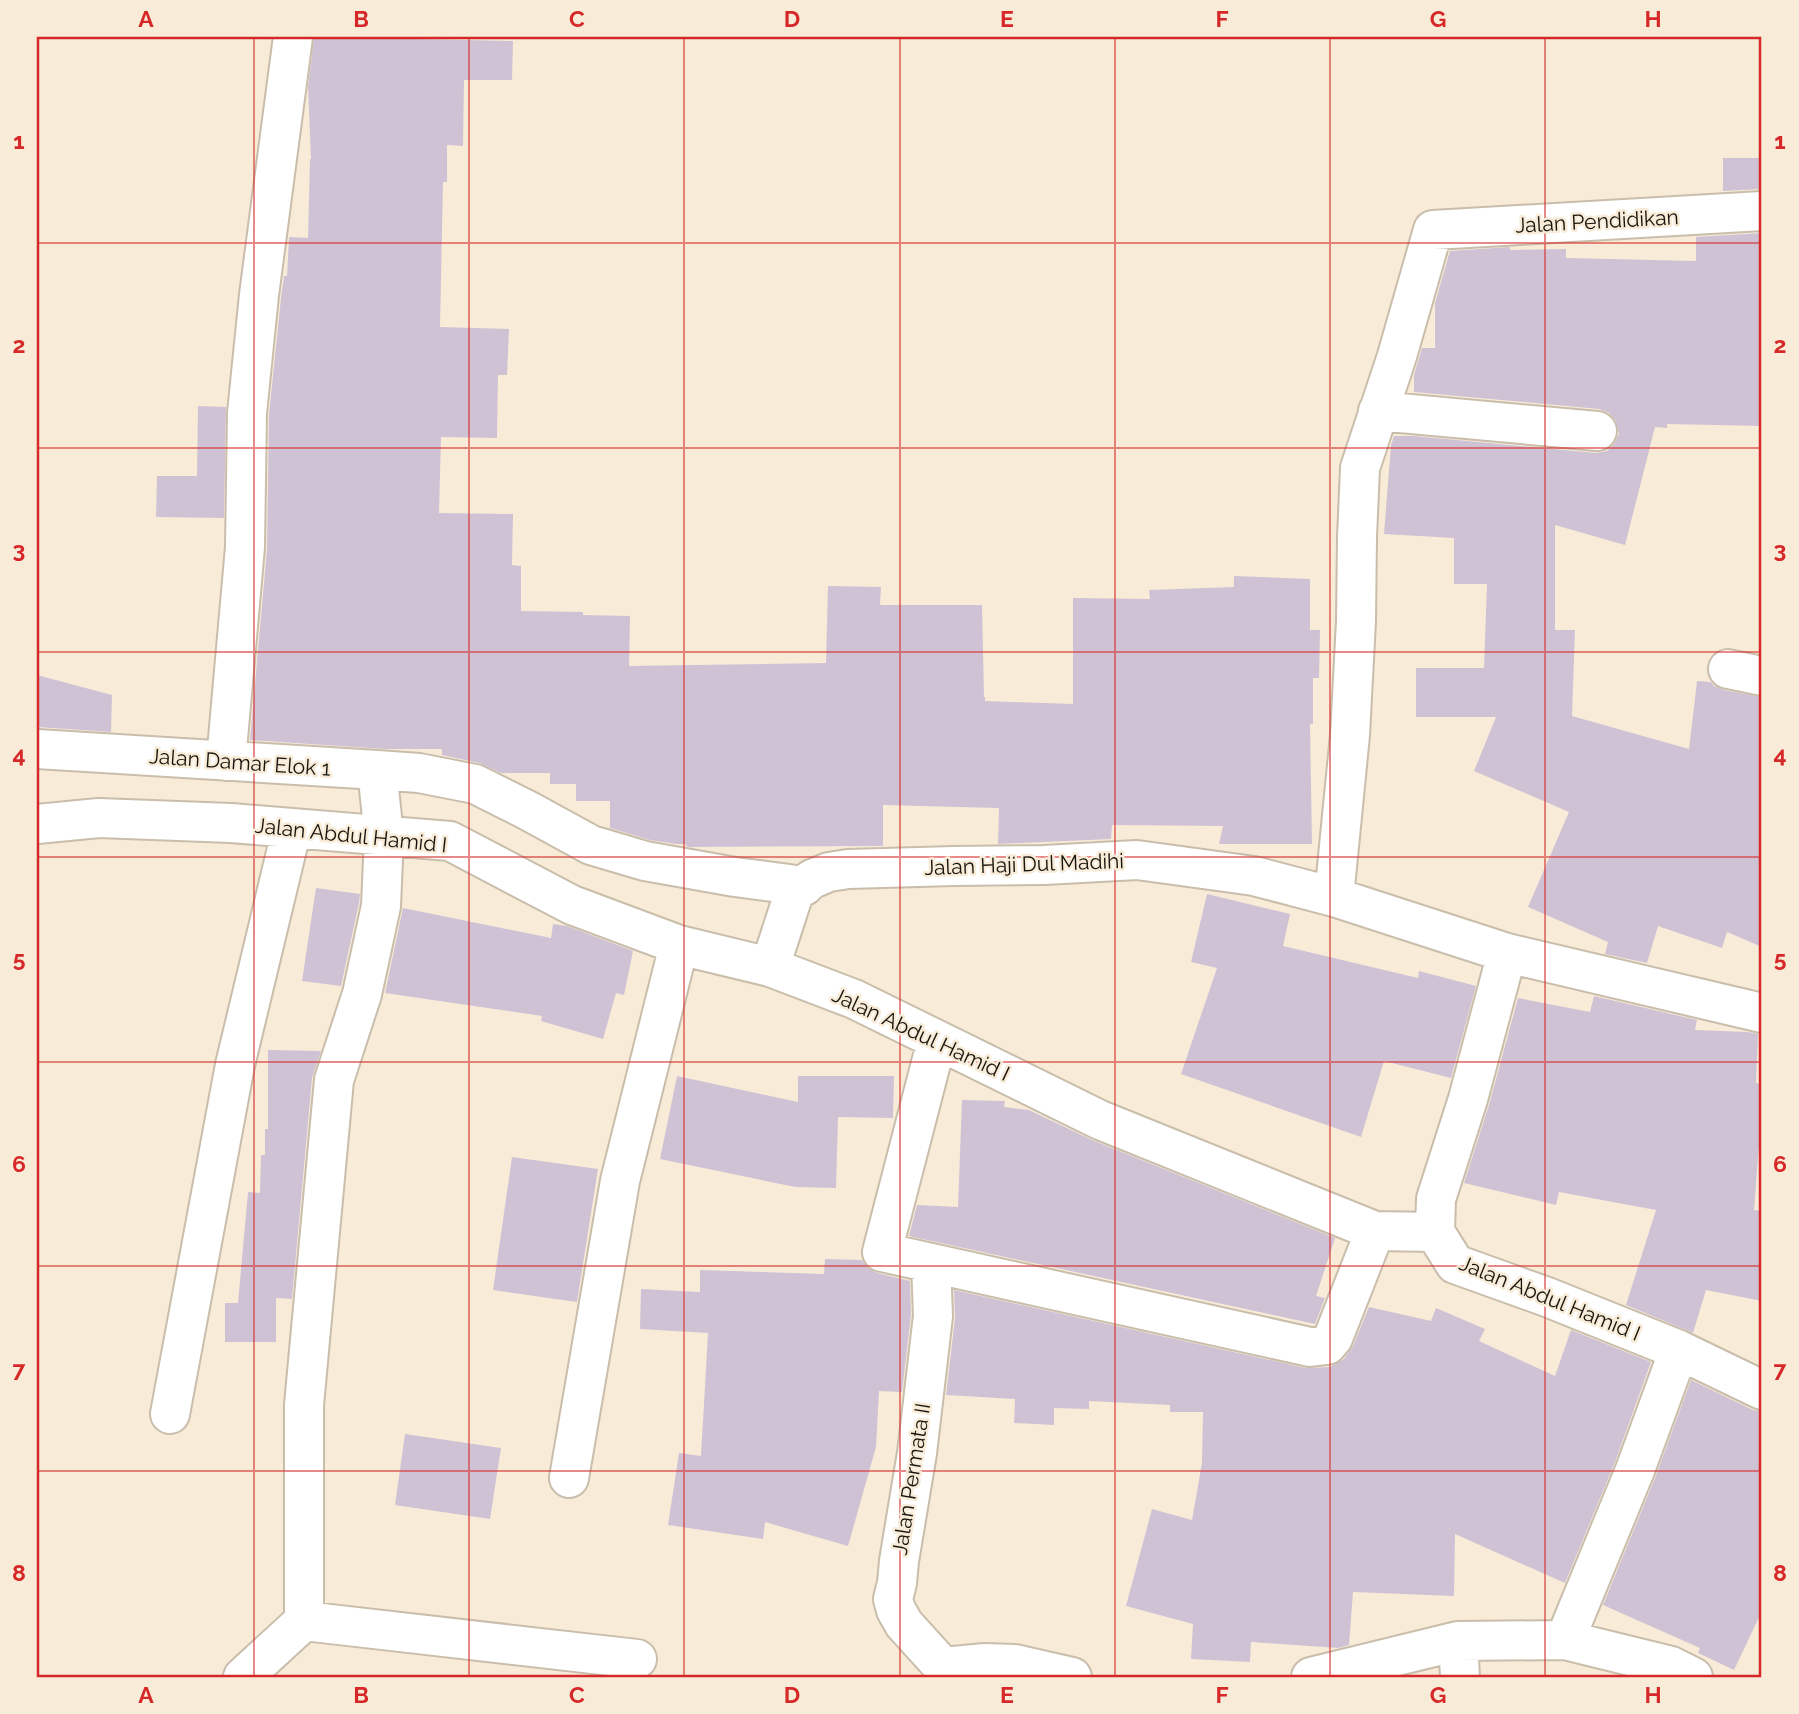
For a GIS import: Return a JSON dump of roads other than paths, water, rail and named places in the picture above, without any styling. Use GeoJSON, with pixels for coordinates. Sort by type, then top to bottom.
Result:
{"type":"FeatureCollection","features":[{"type":"Feature","properties":{"kind":"street"},"geometry":{"type":"LineString","coordinates":[[226,761],[245,547],[247,413],[293,37]]}},
{"type":"Feature","properties":{"kind":"street","name":"Jalan Pendidikan"},"geometry":{"type":"LineString","coordinates":[[1378,411],[1397,356],[1433,230],[1762,211]]}},
{"type":"Feature","properties":{"kind":"street"},"geometry":{"type":"LineString","coordinates":[[1335,897],[1350,735],[1360,468],[1378,411],[1597,431]]}},
{"type":"Feature","properties":{"kind":"street","name":"Jalan Damar Elok 1"},"geometry":{"type":"LineString","coordinates":[[37,749],[377,770],[475,784],[591,845],[645,861],[799,890]]}},
{"type":"Feature","properties":{"kind":"street"},"geometry":{"type":"LineString","coordinates":[[243,1677],[303,1621],[304,1405],[334,1080],[362,994],[381,906],[384,836],[377,770]]}},
{"type":"Feature","properties":{"kind":"street","name":"Jalan Abdul Hamid I"},"geometry":{"type":"LineString","coordinates":[[37,824],[99,818],[218,823],[450,841],[572,905],[679,945],[772,964],[854,999],[1100,1120],[1375,1231],[1435,1232],[1455,1264],[1547,1297],[1679,1350],[1762,1390]]}},
{"type":"Feature","properties":{"kind":"street"},"geometry":{"type":"LineString","coordinates":[[170,1413],[235,1065],[292,828]]}},
{"type":"Feature","properties":{"kind":"street","name":"Jalan Haji Dul Madihi"},"geometry":{"type":"LineString","coordinates":[[799,890],[820,875],[848,869],[1044,865],[1137,860],[1254,876],[1335,897],[1507,953],[1762,1013]]}},
{"type":"Feature","properties":{"kind":"street"},"geometry":{"type":"LineString","coordinates":[[772,964],[799,890]]}},
{"type":"Feature","properties":{"kind":"street"},"geometry":{"type":"LineString","coordinates":[[569,1478],[620,1181],[679,945]]}},
{"type":"Feature","properties":{"kind":"street"},"geometry":{"type":"LineString","coordinates":[[1435,1232],[1436,1199],[1468,1099],[1507,953]]}},
{"type":"Feature","properties":{"kind":"street"},"geometry":{"type":"LineString","coordinates":[[937,1040],[882,1252],[1310,1347],[1328,1345],[1333,1338],[1375,1231]]}},
{"type":"Feature","properties":{"kind":"street","name":"Jalan Permata II"},"geometry":{"type":"LineString","coordinates":[[931,1263],[933,1316],[917,1453],[897,1583],[892,1599],[904,1624],[944,1672]]}},
{"type":"Feature","properties":{"kind":"street"},"geometry":{"type":"LineString","coordinates":[[1565,1640],[1635,1470],[1679,1350]]}},
{"type":"Feature","properties":{"kind":"street"},"geometry":{"type":"LineString","coordinates":[[303,1621],[636,1659]]}},
{"type":"Feature","properties":{"kind":"street"},"geometry":{"type":"LineString","coordinates":[[1311,1677],[1459,1659],[1565,1640],[1620,1666],[1671,1666],[1693,1677]]}},
{"type":"Feature","properties":{"kind":"street"},"geometry":{"type":"LineString","coordinates":[[944,1672],[985,1664],[1016,1664],[1072,1677]]}}]}
